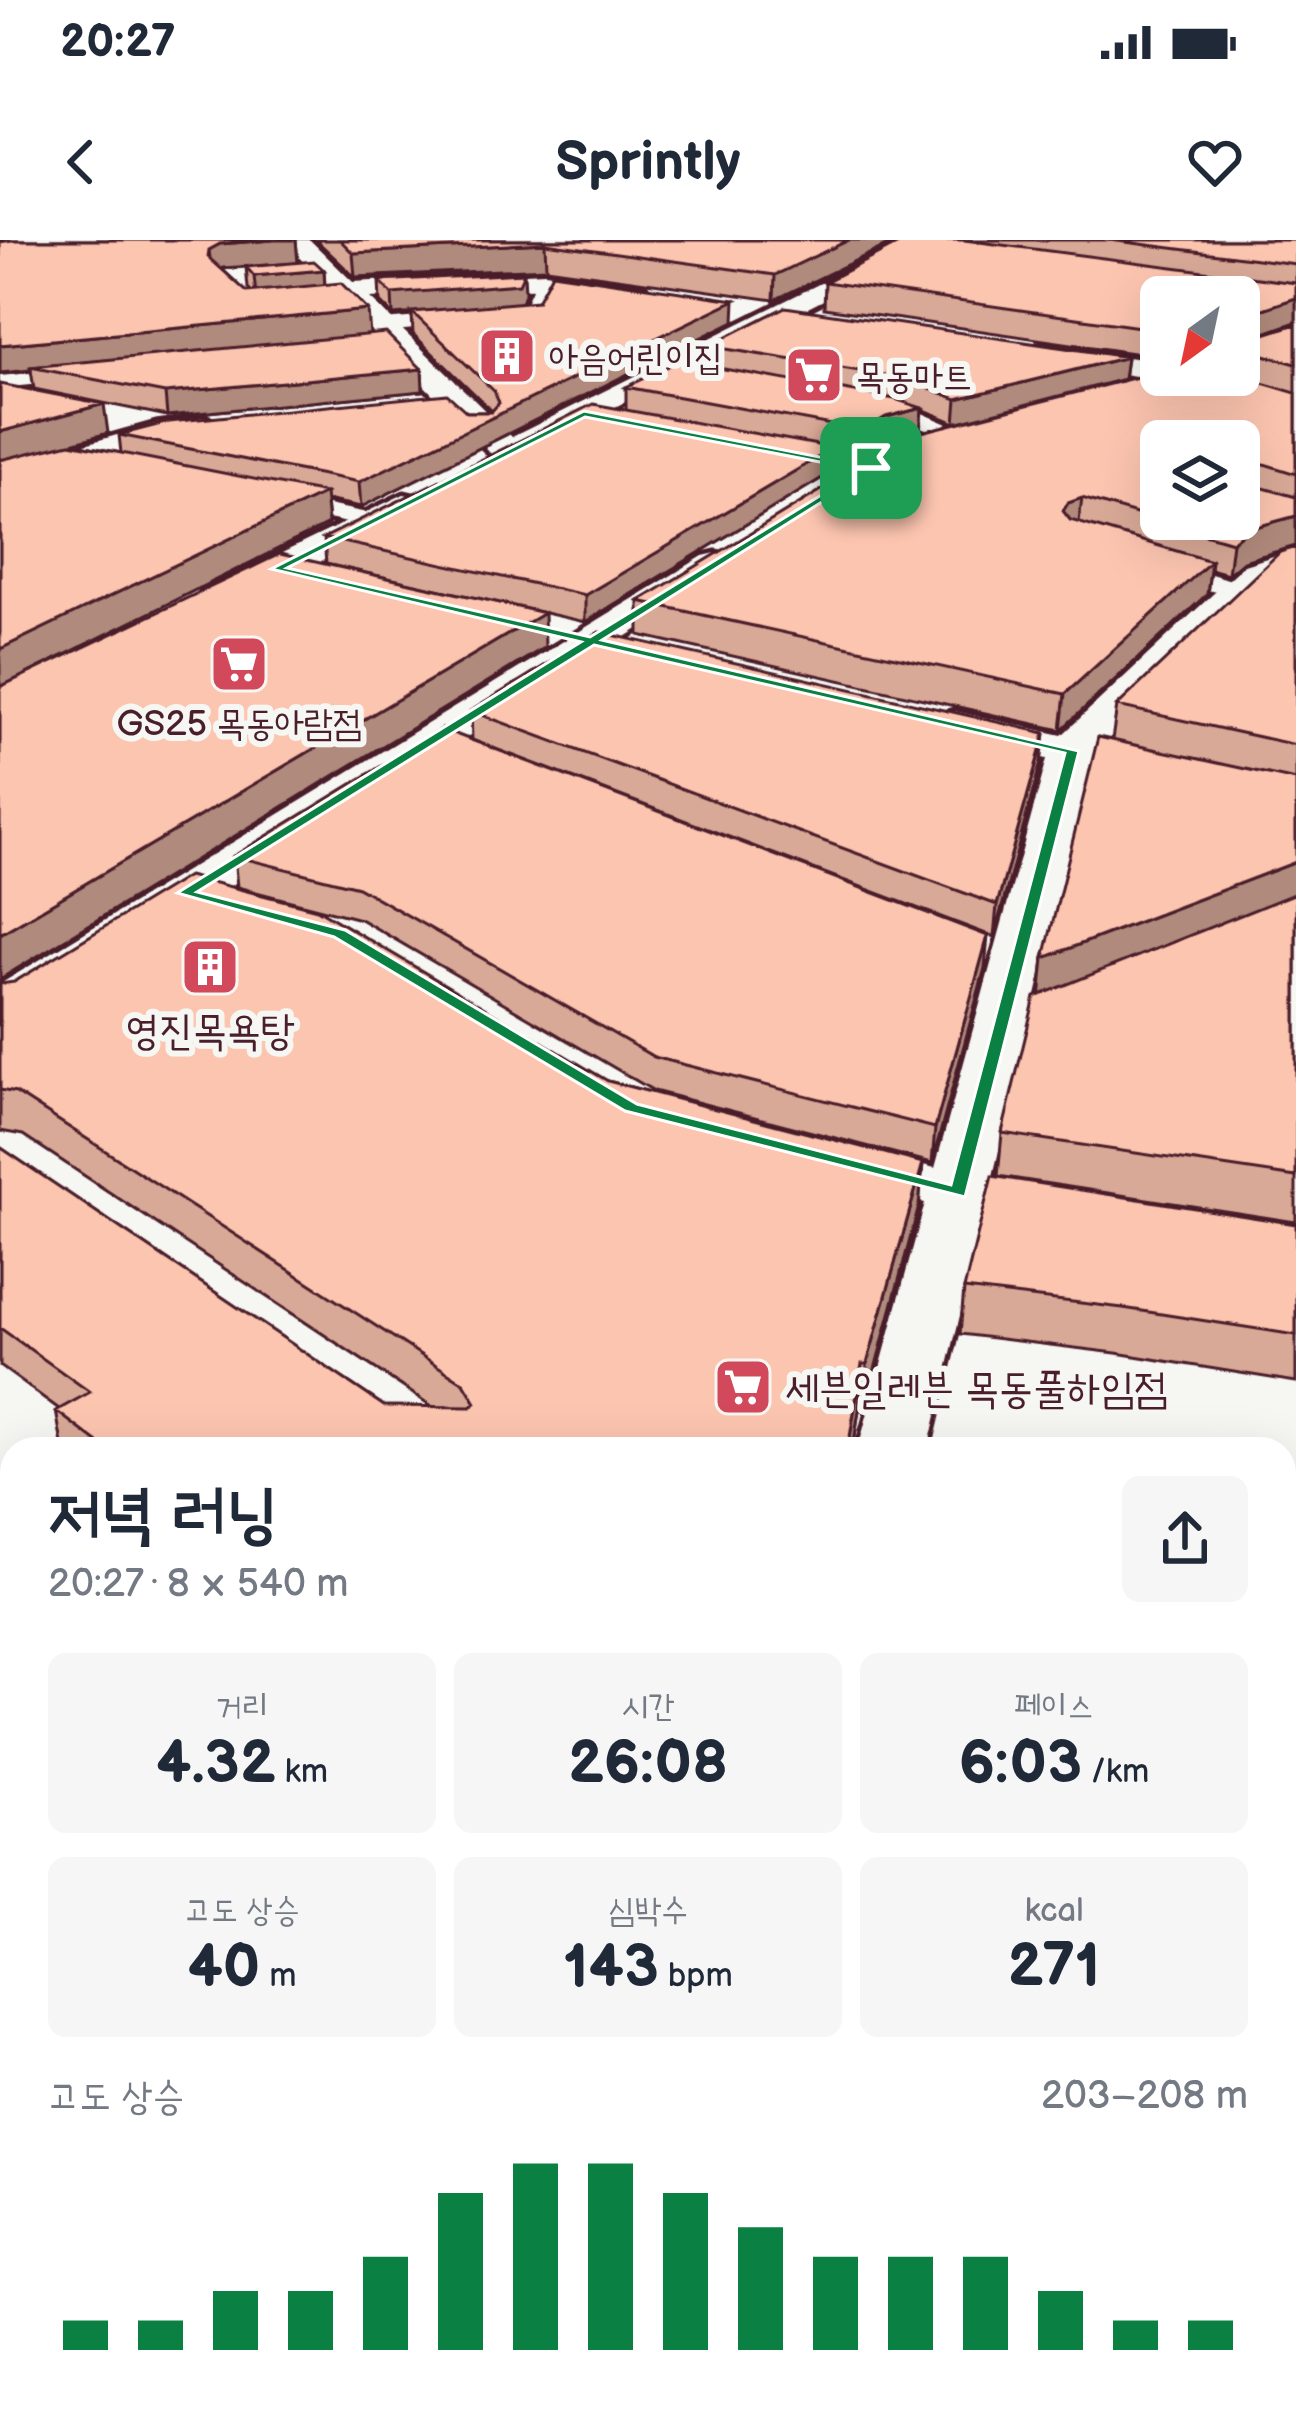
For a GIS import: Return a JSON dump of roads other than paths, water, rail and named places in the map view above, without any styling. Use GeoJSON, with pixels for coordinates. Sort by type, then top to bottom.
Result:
{"type":"FeatureCollection","features":[{"type":"Feature","properties":{"kind":"street"},"geometry":{"type":"LineString","coordinates":[[295,240],[333,287],[508,452]]}},
{"type":"Feature","properties":{"kind":"street"},"geometry":{"type":"LineString","coordinates":[[469,472],[923,247]]}},
{"type":"Feature","properties":{"kind":"street"},"geometry":{"type":"LineString","coordinates":[[333,287],[544,280],[663,297]]}},
{"type":"Feature","properties":{"kind":"street"},"geometry":{"type":"LineString","coordinates":[[734,307],[829,321]]}},
{"type":"Feature","properties":{"kind":"street"},"geometry":{"type":"LineString","coordinates":[[1019,350],[1140,368]]}},
{"type":"Feature","properties":{"kind":"street"},"geometry":{"type":"LineString","coordinates":[[1101,400],[1140,389]]}},
{"type":"Feature","properties":{"kind":"street"},"geometry":{"type":"LineString","coordinates":[[0,397],[63,410]]}},
{"type":"Feature","properties":{"kind":"street"},"geometry":{"type":"LineString","coordinates":[[413,406],[458,402]]}},
{"type":"Feature","properties":{"kind":"street"},"geometry":{"type":"LineString","coordinates":[[105,418],[168,430]]}},
{"type":"Feature","properties":{"kind":"street"},"geometry":{"type":"LineString","coordinates":[[811,505],[898,452],[1009,423]]}},
{"type":"Feature","properties":{"kind":"street"},"geometry":{"type":"LineString","coordinates":[[0,479],[168,430],[235,424]]}},
{"type":"Feature","properties":{"kind":"street"},"geometry":{"type":"LineString","coordinates":[[191,612],[430,491]]}},
{"type":"Feature","properties":{"kind":"street"},"geometry":{"type":"LineString","coordinates":[[0,1007],[751,542]]}},
{"type":"Feature","properties":{"kind":"street"},"geometry":{"type":"LineString","coordinates":[[896,1437],[958,1193],[1021,1024],[1006,958],[1072,751],[1258,573],[1296,560]]}},
{"type":"Feature","properties":{"kind":"street"},"geometry":{"type":"LineString","coordinates":[[277,569],[344,584]]}},
{"type":"Feature","properties":{"kind":"street"},"geometry":{"type":"LineString","coordinates":[[524,626],[638,651]]}},
{"type":"Feature","properties":{"kind":"street"},"geometry":{"type":"LineString","coordinates":[[912,714],[1296,802]]}},
{"type":"Feature","properties":{"kind":"street"},"geometry":{"type":"LineString","coordinates":[[184,893],[251,910]]}},
{"type":"Feature","properties":{"kind":"street"},"geometry":{"type":"LineString","coordinates":[[784,1147],[958,1193],[1138,1221]]}},
{"type":"Feature","properties":{"kind":"lane"},"geometry":{"type":"LineString","coordinates":[[386,339],[530,314],[544,280]]}},
{"type":"Feature","properties":{"kind":"lane"},"geometry":{"type":"LineString","coordinates":[[0,382],[118,371]]}},
{"type":"Feature","properties":{"kind":"lane"},"geometry":{"type":"LineString","coordinates":[[666,372],[713,380]]}},
{"type":"Feature","properties":{"kind":"lane"},"geometry":{"type":"LineString","coordinates":[[830,400],[900,412],[963,435]]}},
{"type":"Feature","properties":{"kind":"lane"},"geometry":{"type":"LineString","coordinates":[[584,414],[628,422]]}},
{"type":"Feature","properties":{"kind":"lane"},"geometry":{"type":"LineString","coordinates":[[760,447],[871,468]]}},
{"type":"Feature","properties":{"kind":"lane"},"geometry":{"type":"LineString","coordinates":[[67,460],[128,472]]}},
{"type":"Feature","properties":{"kind":"lane"},"geometry":{"type":"LineString","coordinates":[[235,493],[372,520]]}},
{"type":"Feature","properties":{"kind":"lane"},"geometry":{"type":"LineString","coordinates":[[1118,554],[1239,591]]}},
{"type":"Feature","properties":{"kind":"lane"},"geometry":{"type":"LineString","coordinates":[[434,739],[477,756]]}},
{"type":"Feature","properties":{"kind":"place","name":"아음어린이집"},"geometry":{"type":"Point","coordinates":[507,356]}},
{"type":"Feature","properties":{"kind":"place","name":"목동마트"},"geometry":{"type":"Point","coordinates":[814,375]}},
{"type":"Feature","properties":{"kind":"place","name":"GS25 목동아람점"},"geometry":{"type":"Point","coordinates":[239,664]}},
{"type":"Feature","properties":{"kind":"place","name":"영진목욕탕"},"geometry":{"type":"Point","coordinates":[210,967]}},
{"type":"Feature","properties":{"kind":"place","name":"세븐일레븐 목동풀하임점"},"geometry":{"type":"Point","coordinates":[743,1387]}}]}
